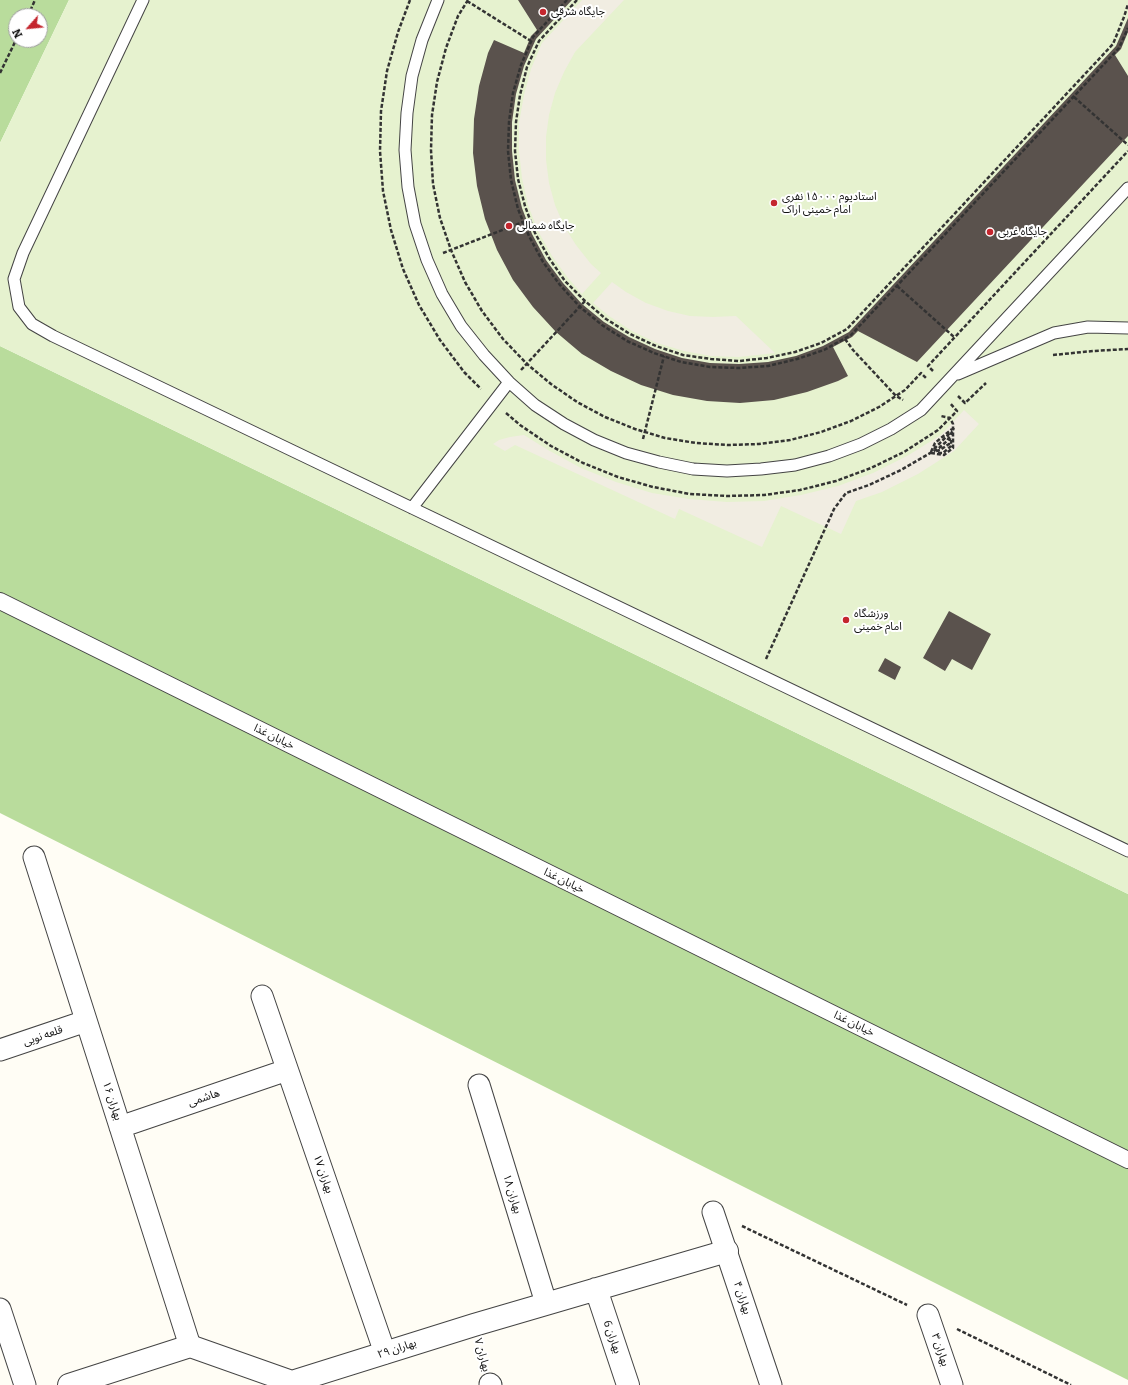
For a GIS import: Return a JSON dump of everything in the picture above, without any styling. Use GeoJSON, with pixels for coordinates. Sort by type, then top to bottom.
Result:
{"type":"FeatureCollection","features":[{"type":"Feature","properties":{"kind":"street","name":"خیابان غذا"},"geometry":{"type":"LineString","coordinates":[[0,601],[1128,1160]]}},
{"type":"Feature","properties":{"kind":"street","name":"بهاران ۱۶"},"geometry":{"type":"LineString","coordinates":[[34,856],[190,1346]]}},
{"type":"Feature","properties":{"kind":"street","name":"بهاران ۱۷"},"geometry":{"type":"LineString","coordinates":[[262,996],[385,1353]]}},
{"type":"Feature","properties":{"kind":"street","name":"قلعه نویی"},"geometry":{"type":"LineString","coordinates":[[0,1050],[86,1021]]}},
{"type":"Feature","properties":{"kind":"street","name":"هاشمی"},"geometry":{"type":"LineString","coordinates":[[120,1127],[287,1070]]}},
{"type":"Feature","properties":{"kind":"street","name":"بهاران ۱۸"},"geometry":{"type":"LineString","coordinates":[[479,1085],[546,1303]]}},
{"type":"Feature","properties":{"kind":"street","name":"بهاران ۴"},"geometry":{"type":"LineString","coordinates":[[713,1212],[771,1385]]}},
{"type":"Feature","properties":{"kind":"street","name":"بهاران ۲۹"},"geometry":{"type":"LineString","coordinates":[[190,1346],[292,1383],[474,1324],[727,1251]]}},
{"type":"Feature","properties":{"kind":"street","name":"بهاران 6"},"geometry":{"type":"LineString","coordinates":[[596,1289],[628,1385]]}},
{"type":"Feature","properties":{"kind":"street"},"geometry":{"type":"LineString","coordinates":[[0,1308],[25,1385]]}},
{"type":"Feature","properties":{"kind":"street","name":"بهاران ۳"},"geometry":{"type":"LineString","coordinates":[[928,1315],[952,1385]]}},
{"type":"Feature","properties":{"kind":"street"},"geometry":{"type":"LineString","coordinates":[[69,1385],[110,1379],[190,1346]]}},
{"type":"Feature","properties":{"kind":"lane"},"geometry":{"type":"LineString","coordinates":[[143,0],[23,253],[14,279],[19,307],[32,324],[53,336],[1128,851]]}},
{"type":"Feature","properties":{"kind":"lane"},"geometry":{"type":"LineString","coordinates":[[438,0],[422,40],[412,76],[407,113],[406,150],[408,187],[415,224],[427,260],[442,294],[461,326],[484,355],[509,382],[536,404],[564,424],[594,440],[626,453],[659,462],[693,469],[727,471],[761,470],[802,463],[829,456],[861,444],[891,429],[921,410],[1128,188]]}},
{"type":"Feature","properties":{"kind":"lane"},"geometry":{"type":"LineString","coordinates":[[953,376],[1054,333],[1088,327],[1128,328]]}},
{"type":"Feature","properties":{"kind":"lane"},"geometry":{"type":"LineString","coordinates":[[412,508],[509,382]]}},
{"type":"Feature","properties":{"kind":"path"},"geometry":{"type":"LineString","coordinates":[[410,0],[398,32],[387,71],[381,111],[380,151],[384,197],[391,230],[403,268],[419,305],[440,340],[464,372],[520,425],[551,446],[584,463],[632,481],[653,487],[690,494],[727,496],[764,495],[800,490],[836,481],[871,468],[904,452],[938,430],[957,411]]}},
{"type":"Feature","properties":{"kind":"path"},"geometry":{"type":"LineString","coordinates":[[531,41],[467,0],[458,16],[446,48],[437,82],[432,116],[431,150],[434,184],[440,218],[451,250],[465,282],[482,311],[503,339],[526,364],[577,402],[605,417],[665,438],[696,443],[727,445],[759,444],[790,440],[821,432],[851,421],[879,407],[905,390],[921,373]]}},
{"type":"Feature","properties":{"kind":"path"},"geometry":{"type":"LineString","coordinates":[[567,0],[531,41],[521,65],[513,93],[508,122],[508,151],[511,180],[528,236],[542,262],[560,285],[580,307],[602,325],[627,341],[654,353],[681,362],[710,367],[739,368],[768,366],[797,359],[824,350],[851,336],[1119,48],[1128,28]]}},
{"type":"Feature","properties":{"kind":"path"},"geometry":{"type":"LineString","coordinates":[[577,0],[539,41],[528,67],[520,94],[516,122],[515,151],[520,186],[525,206],[535,233],[549,258],[565,281],[585,301],[612,323],[630,334],[656,346],[683,355],[739,361],[767,358],[795,352],[821,343],[847,329],[1113,44],[1128,4]]}},
{"type":"Feature","properties":{"kind":"path"},"geometry":{"type":"LineString","coordinates":[[0,73],[12,48]]}},
{"type":"Feature","properties":{"kind":"path"},"geometry":{"type":"LineString","coordinates":[[1074,97],[1128,145]]}},
{"type":"Feature","properties":{"kind":"path"},"geometry":{"type":"LineString","coordinates":[[928,366],[1128,151]]}},
{"type":"Feature","properties":{"kind":"path"},"geometry":{"type":"LineString","coordinates":[[403,268],[523,222]]}},
{"type":"Feature","properties":{"kind":"path"},"geometry":{"type":"LineString","coordinates":[[898,286],[954,337]]}},
{"type":"Feature","properties":{"kind":"path"},"geometry":{"type":"LineString","coordinates":[[509,382],[585,301]]}},
{"type":"Feature","properties":{"kind":"path"},"geometry":{"type":"LineString","coordinates":[[845,339],[853,350],[896,396]]}},
{"type":"Feature","properties":{"kind":"path"},"geometry":{"type":"LineString","coordinates":[[1047,357],[1055,354],[1128,349]]}},
{"type":"Feature","properties":{"kind":"path"},"geometry":{"type":"LineString","coordinates":[[632,481],[664,356]]}},
{"type":"Feature","properties":{"kind":"path"},"geometry":{"type":"LineString","coordinates":[[965,403],[987,381]]}},
{"type":"Feature","properties":{"kind":"path"},"geometry":{"type":"LineString","coordinates":[[931,453],[944,455],[953,448],[954,428]]}},
{"type":"Feature","properties":{"kind":"path"},"geometry":{"type":"LineString","coordinates":[[759,674],[834,509],[846,493],[869,485],[901,470],[931,453],[940,450],[949,444],[954,428]]}},
{"type":"Feature","properties":{"kind":"path"},"geometry":{"type":"LineString","coordinates":[[931,453],[954,428]]}},
{"type":"Feature","properties":{"kind":"path"},"geometry":{"type":"LineString","coordinates":[[713,1212],[1071,1385]]}},
{"type":"Feature","properties":{"kind":"path","name":"بهاران ۷"},"geometry":{"type":"LineString","coordinates":[[474,1324],[491,1385]]}},
{"type":"Feature","properties":{"kind":"green space"},"geometry":{"type":"Polygon","coordinates":[[[0,0],[69,0],[48,44],[48,8],[8,8],[8,48],[46,48],[0,143],[0,0]]]}},
{"type":"Feature","properties":{"kind":"green space","name":"ورزشگاه امام خمینی"},"geometry":{"type":"Polygon","coordinates":[[[69,0],[1128,0],[1128,894],[0,346],[0,143],[46,48],[48,48],[48,44],[69,0]]]}},
{"type":"Feature","properties":{"kind":"green space"},"geometry":{"type":"Polygon","coordinates":[[[0,346],[1128,894],[1128,1380],[0,813],[0,346]]]}},
{"type":"Feature","properties":{"kind":"shaded area"},"geometry":{"type":"Polygon","coordinates":[[[582,0],[624,0],[575,52],[555,93],[549,115],[546,137],[546,160],[549,183],[555,205],[564,226],[576,245],[591,264],[601,273],[582,294],[552,256],[538,231],[528,205],[522,178],[519,151],[519,123],[531,69],[542,43],[582,0]]]}},
{"type":"Feature","properties":{"kind":"shaded area"},"geometry":{"type":"Polygon","coordinates":[[[612,282],[646,303],[668,311],[690,316],[736,316],[775,353],[739,357],[711,356],[684,351],[657,343],[632,331],[609,316],[593,303],[612,282]]]}},
{"type":"Feature","properties":{"kind":"shaded area"},"geometry":{"type":"Polygon","coordinates":[[[964,410],[979,424],[954,451],[918,474],[882,492],[856,501],[841,534],[781,506],[762,547],[679,509],[675,519],[515,445],[505,451],[493,444],[499,440],[524,435],[581,468],[616,482],[652,493],[689,499],[727,502],[764,501],[801,495],[838,486],[873,473],[907,456],[941,435],[964,410]]]}},
{"type":"Feature","properties":{"kind":"building"},"geometry":{"type":"Polygon","coordinates":[[[518,0],[572,0],[536,39],[524,66],[516,94],[512,122],[512,151],[515,180],[522,208],[532,234],[546,260],[563,283],[582,304],[604,322],[629,337],[655,349],[682,358],[710,363],[739,364],[768,362],[796,356],[823,346],[849,332],[1116,46],[1128,18],[1128,32],[1121,49],[1115,55],[1128,76],[1128,136],[917,362],[858,331],[852,337],[833,347],[848,376],[807,392],[774,400],[740,403],[707,401],[673,395],[641,385],[611,371],[582,354],[556,332],[533,307],[513,280],[497,250],[485,219],[477,186],[473,153],[474,119],[479,86],[488,53],[494,40],[524,53],[531,36],[537,30],[518,0]]]}},
{"type":"Feature","properties":{"kind":"building"},"geometry":{"type":"Polygon","coordinates":[[[949,611],[991,634],[972,670],[952,659],[945,671],[923,658],[949,611]]]}},
{"type":"Feature","properties":{"kind":"building"},"geometry":{"type":"Polygon","coordinates":[[[885,658],[901,667],[895,680],[878,671],[885,658]]]}},
{"type":"Feature","properties":{"kind":"place","name":"جایگاه شرقی"},"geometry":{"type":"Point","coordinates":[543,12]}},
{"type":"Feature","properties":{"kind":"place","name":"استادیوم ۱۵۰۰۰ نفری امام خمینی اراک"},"geometry":{"type":"Point","coordinates":[774,203]}},
{"type":"Feature","properties":{"kind":"place","name":"جایگاه شمالی"},"geometry":{"type":"Point","coordinates":[509,226]}},
{"type":"Feature","properties":{"kind":"place","name":"جایگاه غربی"},"geometry":{"type":"Point","coordinates":[990,232]}},
{"type":"Feature","properties":{"kind":"place","name":"ورزشگاه امام خمینی"},"geometry":{"type":"Point","coordinates":[846,620]}}]}
